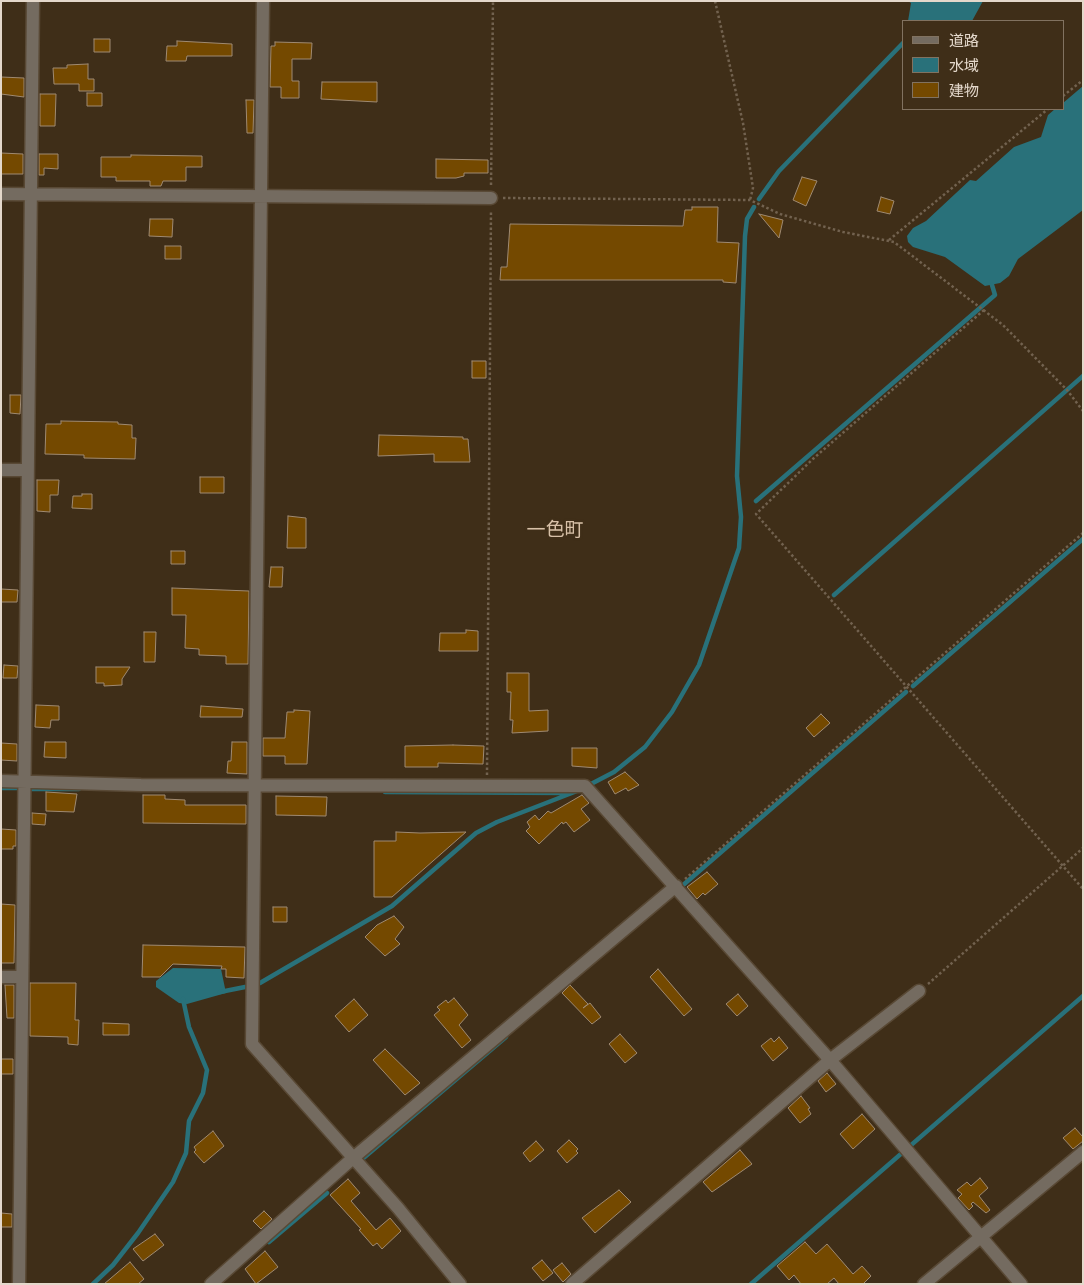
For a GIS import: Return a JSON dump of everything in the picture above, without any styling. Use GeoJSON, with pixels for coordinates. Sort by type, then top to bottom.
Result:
{"type":"FeatureCollection","features":[{"type":"Feature","properties":{"kind":"street"},"geometry":{"type":"LineString","coordinates":[[19,1284],[25,782],[26,470],[33,1]]}},
{"type":"Feature","properties":{"kind":"street"},"geometry":{"type":"LineString","coordinates":[[263,1],[252,1044],[353,1158],[460,1284]]}},
{"type":"Feature","properties":{"kind":"street"},"geometry":{"type":"LineString","coordinates":[[1,194],[491,198]]}},
{"type":"Feature","properties":{"kind":"street"},"geometry":{"type":"LineString","coordinates":[[1,470],[26,470]]}},
{"type":"Feature","properties":{"kind":"street"},"geometry":{"type":"LineString","coordinates":[[1,781],[255,786],[585,786],[830,1060],[1022,1284]]}},
{"type":"Feature","properties":{"kind":"street"},"geometry":{"type":"LineString","coordinates":[[211,1284],[353,1158],[676,886]]}},
{"type":"Feature","properties":{"kind":"street"},"geometry":{"type":"LineString","coordinates":[[1,977],[22,977]]}},
{"type":"Feature","properties":{"kind":"street"},"geometry":{"type":"LineString","coordinates":[[572,1284],[830,1060],[919,991]]}},
{"type":"Feature","properties":{"kind":"street"},"geometry":{"type":"LineString","coordinates":[[924,1284],[1083,1152]]}},
{"type":"Feature","properties":{"kind":"path"},"geometry":{"type":"LineString","coordinates":[[487,787],[493,1]]}},
{"type":"Feature","properties":{"kind":"path"},"geometry":{"type":"LineString","coordinates":[[715,1],[743,123],[753,188],[750,200]]}},
{"type":"Feature","properties":{"kind":"path"},"geometry":{"type":"LineString","coordinates":[[1064,95],[1083,80]]}},
{"type":"Feature","properties":{"kind":"path"},"geometry":{"type":"LineString","coordinates":[[889,240],[1047,110]]}},
{"type":"Feature","properties":{"kind":"path"},"geometry":{"type":"LineString","coordinates":[[491,198],[750,200],[780,214],[843,232],[889,240],[1003,325],[1083,410]]}},
{"type":"Feature","properties":{"kind":"path"},"geometry":{"type":"LineString","coordinates":[[984,310],[814,458],[756,514],[1083,889]]}},
{"type":"Feature","properties":{"kind":"path"},"geometry":{"type":"LineString","coordinates":[[676,886],[1083,533]]}},
{"type":"Feature","properties":{"kind":"path"},"geometry":{"type":"LineString","coordinates":[[919,991],[1083,848]]}},
{"type":"Feature","properties":{"kind":"water"},"geometry":{"type":"Polygon","coordinates":[[[908,1],[983,1],[973,20],[908,20],[911,3],[908,1]]]}},
{"type":"Feature","properties":{"kind":"water"},"geometry":{"type":"Polygon","coordinates":[[[1083,86],[1083,210],[1018,259],[1009,276],[1000,283],[985,286],[945,257],[913,247],[908,242],[907,236],[913,228],[926,221],[970,180],[976,181],[1014,147],[1041,137],[1048,115],[1054,110],[1064,110],[1064,102],[1083,86]]]}},
{"type":"Feature","properties":{"kind":"water"},"geometry":{"type":"Polygon","coordinates":[[[173,968],[221,969],[226,993],[187,1004],[179,1003],[156,987],[156,981],[173,968]]]}},
{"type":"Feature","properties":{"kind":"building"},"geometry":{"type":"Polygon","coordinates":[[[94,39],[110,39],[110,52],[94,52],[94,39]]]}},
{"type":"Feature","properties":{"kind":"building"},"geometry":{"type":"Polygon","coordinates":[[[177,41],[232,44],[232,56],[187,56],[186,61],[166,61],[167,46],[177,46],[177,41]]]}},
{"type":"Feature","properties":{"kind":"building"},"geometry":{"type":"Polygon","coordinates":[[[275,42],[312,43],[311,59],[292,59],[292,81],[299,81],[299,98],[281,98],[281,87],[270,87],[271,46],[275,46],[275,42]]]}},
{"type":"Feature","properties":{"kind":"building"},"geometry":{"type":"Polygon","coordinates":[[[88,64],[88,79],[94,79],[94,91],[79,91],[79,84],[54,84],[53,68],[67,68],[67,65],[88,64]]]}},
{"type":"Feature","properties":{"kind":"building"},"geometry":{"type":"Polygon","coordinates":[[[1,77],[24,78],[24,97],[1,94],[1,77]]]}},
{"type":"Feature","properties":{"kind":"building"},"geometry":{"type":"Polygon","coordinates":[[[322,82],[377,82],[377,102],[321,99],[322,82]]]}},
{"type":"Feature","properties":{"kind":"building"},"geometry":{"type":"Polygon","coordinates":[[[87,93],[102,93],[102,106],[87,106],[87,93]]]}},
{"type":"Feature","properties":{"kind":"building"},"geometry":{"type":"Polygon","coordinates":[[[40,94],[56,94],[55,126],[40,126],[40,94]]]}},
{"type":"Feature","properties":{"kind":"building"},"geometry":{"type":"Polygon","coordinates":[[[246,100],[254,100],[253,133],[247,133],[246,100]]]}},
{"type":"Feature","properties":{"kind":"building"},"geometry":{"type":"Polygon","coordinates":[[[1,153],[23,154],[23,174],[1,174],[1,153]]]}},
{"type":"Feature","properties":{"kind":"building"},"geometry":{"type":"Polygon","coordinates":[[[39,154],[58,154],[58,169],[44,168],[44,175],[39,175],[39,154]]]}},
{"type":"Feature","properties":{"kind":"building"},"geometry":{"type":"Polygon","coordinates":[[[131,155],[202,156],[202,167],[186,167],[186,181],[163,181],[161,186],[150,186],[150,181],[116,181],[116,177],[101,177],[101,157],[131,157],[131,155]]]}},
{"type":"Feature","properties":{"kind":"building"},"geometry":{"type":"Polygon","coordinates":[[[436,159],[488,160],[488,173],[464,173],[464,176],[456,178],[436,178],[436,159]]]}},
{"type":"Feature","properties":{"kind":"building"},"geometry":{"type":"Polygon","coordinates":[[[802,177],[817,181],[806,206],[793,200],[802,177]]]}},
{"type":"Feature","properties":{"kind":"building"},"geometry":{"type":"Polygon","coordinates":[[[881,197],[894,201],[890,214],[877,211],[881,197]]]}},
{"type":"Feature","properties":{"kind":"building"},"geometry":{"type":"Polygon","coordinates":[[[692,207],[718,207],[717,242],[739,243],[736,283],[723,282],[723,280],[500,280],[501,267],[507,267],[510,224],[683,226],[685,210],[692,210],[692,207]]]}},
{"type":"Feature","properties":{"kind":"building"},"geometry":{"type":"Polygon","coordinates":[[[759,214],[783,220],[779,238],[759,214]]]}},
{"type":"Feature","properties":{"kind":"building"},"geometry":{"type":"Polygon","coordinates":[[[150,219],[173,219],[172,237],[149,236],[150,219]]]}},
{"type":"Feature","properties":{"kind":"building"},"geometry":{"type":"Polygon","coordinates":[[[165,246],[181,246],[181,259],[165,259],[165,246]]]}},
{"type":"Feature","properties":{"kind":"building"},"geometry":{"type":"Polygon","coordinates":[[[472,361],[486,361],[486,378],[472,378],[472,361]]]}},
{"type":"Feature","properties":{"kind":"building"},"geometry":{"type":"Polygon","coordinates":[[[10,395],[21,395],[20,414],[10,413],[10,395]]]}},
{"type":"Feature","properties":{"kind":"building"},"geometry":{"type":"Polygon","coordinates":[[[61,421],[118,422],[118,424],[132,425],[132,438],[136,438],[135,459],[84,458],[84,455],[45,454],[46,424],[61,424],[61,421]]]}},
{"type":"Feature","properties":{"kind":"building"},"geometry":{"type":"Polygon","coordinates":[[[379,435],[463,437],[463,439],[468,439],[470,462],[434,462],[434,454],[378,456],[379,435]]]}},
{"type":"Feature","properties":{"kind":"building"},"geometry":{"type":"Polygon","coordinates":[[[200,477],[224,477],[224,493],[200,493],[200,477]]]}},
{"type":"Feature","properties":{"kind":"building"},"geometry":{"type":"Polygon","coordinates":[[[37,480],[59,480],[58,495],[50,495],[50,512],[37,511],[37,480]]]}},
{"type":"Feature","properties":{"kind":"building"},"geometry":{"type":"Polygon","coordinates":[[[82,494],[92,494],[92,509],[72,508],[73,496],[82,496],[82,494]]]}},
{"type":"Feature","properties":{"kind":"building"},"geometry":{"type":"Polygon","coordinates":[[[288,516],[306,518],[306,548],[287,548],[288,516]]]}},
{"type":"Feature","properties":{"kind":"building"},"geometry":{"type":"Polygon","coordinates":[[[171,551],[185,551],[185,564],[171,564],[171,551]]]}},
{"type":"Feature","properties":{"kind":"building"},"geometry":{"type":"Polygon","coordinates":[[[271,567],[283,567],[282,587],[269,587],[271,567]]]}},
{"type":"Feature","properties":{"kind":"building"},"geometry":{"type":"Polygon","coordinates":[[[172,588],[249,591],[248,664],[226,664],[226,656],[199,655],[199,649],[185,648],[186,615],[172,615],[172,588]]]}},
{"type":"Feature","properties":{"kind":"building"},"geometry":{"type":"Polygon","coordinates":[[[1,589],[18,590],[17,602],[1,602],[1,589]]]}},
{"type":"Feature","properties":{"kind":"building"},"geometry":{"type":"Polygon","coordinates":[[[466,630],[478,631],[478,651],[439,651],[440,633],[466,633],[466,630]]]}},
{"type":"Feature","properties":{"kind":"building"},"geometry":{"type":"Polygon","coordinates":[[[144,632],[156,632],[155,662],[144,662],[144,632]]]}},
{"type":"Feature","properties":{"kind":"building"},"geometry":{"type":"Polygon","coordinates":[[[4,665],[18,666],[17,678],[3,678],[4,665]]]}},
{"type":"Feature","properties":{"kind":"building"},"geometry":{"type":"Polygon","coordinates":[[[96,667],[130,667],[122,679],[122,685],[104,686],[104,683],[96,683],[96,667]]]}},
{"type":"Feature","properties":{"kind":"building"},"geometry":{"type":"Polygon","coordinates":[[[507,673],[529,673],[529,711],[548,710],[548,731],[512,733],[513,720],[510,720],[511,692],[507,692],[507,673]]]}},
{"type":"Feature","properties":{"kind":"building"},"geometry":{"type":"Polygon","coordinates":[[[36,705],[59,706],[59,720],[51,720],[50,728],[35,727],[36,705]]]}},
{"type":"Feature","properties":{"kind":"building"},"geometry":{"type":"Polygon","coordinates":[[[201,706],[243,709],[242,717],[200,717],[201,706]]]}},
{"type":"Feature","properties":{"kind":"building"},"geometry":{"type":"Polygon","coordinates":[[[294,710],[310,711],[307,764],[285,764],[285,756],[263,756],[263,738],[285,738],[287,712],[294,712],[294,710]]]}},
{"type":"Feature","properties":{"kind":"building"},"geometry":{"type":"Polygon","coordinates":[[[821,714],[830,723],[814,737],[806,728],[821,714]]]}},
{"type":"Feature","properties":{"kind":"building"},"geometry":{"type":"Polygon","coordinates":[[[45,742],[66,742],[66,758],[44,757],[45,742]]]}},
{"type":"Feature","properties":{"kind":"building"},"geometry":{"type":"Polygon","coordinates":[[[232,742],[247,742],[247,774],[227,773],[228,761],[231,761],[232,742]]]}},
{"type":"Feature","properties":{"kind":"building"},"geometry":{"type":"Polygon","coordinates":[[[1,743],[17,744],[17,761],[1,760],[1,743]]]}},
{"type":"Feature","properties":{"kind":"building"},"geometry":{"type":"Polygon","coordinates":[[[405,746],[484,746],[483,764],[438,763],[438,767],[405,767],[405,746]]]}},
{"type":"Feature","properties":{"kind":"building"},"geometry":{"type":"Polygon","coordinates":[[[572,748],[597,748],[597,768],[572,766],[572,748]]]}},
{"type":"Feature","properties":{"kind":"building"},"geometry":{"type":"Polygon","coordinates":[[[625,772],[639,785],[628,791],[626,788],[615,794],[608,782],[625,772]]]}},
{"type":"Feature","properties":{"kind":"building"},"geometry":{"type":"Polygon","coordinates":[[[46,792],[77,794],[74,812],[46,811],[46,792]]]}},
{"type":"Feature","properties":{"kind":"building"},"geometry":{"type":"Polygon","coordinates":[[[143,795],[165,795],[165,799],[185,800],[185,805],[246,805],[246,824],[143,823],[143,795]]]}},
{"type":"Feature","properties":{"kind":"building"},"geometry":{"type":"Polygon","coordinates":[[[582,795],[589,803],[581,809],[590,820],[574,832],[566,822],[563,824],[562,822],[539,844],[526,831],[530,827],[527,822],[535,815],[539,820],[548,811],[551,813],[582,795]]]}},
{"type":"Feature","properties":{"kind":"building"},"geometry":{"type":"Polygon","coordinates":[[[276,796],[327,797],[326,816],[276,815],[276,796]]]}},
{"type":"Feature","properties":{"kind":"building"},"geometry":{"type":"Polygon","coordinates":[[[32,813],[46,814],[45,825],[32,824],[32,813]]]}},
{"type":"Feature","properties":{"kind":"building"},"geometry":{"type":"Polygon","coordinates":[[[1,829],[16,830],[16,846],[13,846],[13,849],[1,849],[1,829]]]}},
{"type":"Feature","properties":{"kind":"building"},"geometry":{"type":"Polygon","coordinates":[[[396,832],[466,832],[392,897],[374,897],[374,841],[396,841],[396,832]]]}},
{"type":"Feature","properties":{"kind":"building"},"geometry":{"type":"Polygon","coordinates":[[[707,872],[718,884],[697,899],[687,887],[707,872]]]}},
{"type":"Feature","properties":{"kind":"building"},"geometry":{"type":"Polygon","coordinates":[[[1,904],[15,905],[14,963],[1,963],[1,904]]]}},
{"type":"Feature","properties":{"kind":"building"},"geometry":{"type":"Polygon","coordinates":[[[273,907],[287,907],[287,922],[273,922],[273,907]]]}},
{"type":"Feature","properties":{"kind":"building"},"geometry":{"type":"Polygon","coordinates":[[[394,916],[404,927],[395,939],[400,944],[385,956],[365,937],[377,925],[394,916]]]}},
{"type":"Feature","properties":{"kind":"building"},"geometry":{"type":"Polygon","coordinates":[[[143,945],[245,947],[244,978],[226,977],[226,969],[221,969],[222,966],[173,964],[160,977],[142,977],[143,945]]]}},
{"type":"Feature","properties":{"kind":"building"},"geometry":{"type":"Polygon","coordinates":[[[658,969],[692,1009],[684,1016],[650,977],[658,969]]]}},
{"type":"Feature","properties":{"kind":"building"},"geometry":{"type":"Polygon","coordinates":[[[30,983],[76,983],[75,1020],[79,1020],[78,1045],[68,1044],[68,1037],[30,1036],[30,983]]]}},
{"type":"Feature","properties":{"kind":"building"},"geometry":{"type":"Polygon","coordinates":[[[5,985],[14,985],[14,1018],[7,1018],[5,985]]]}},
{"type":"Feature","properties":{"kind":"building"},"geometry":{"type":"Polygon","coordinates":[[[570,985],[588,1004],[583,1008],[590,1003],[601,1017],[592,1024],[562,993],[570,985]]]}},
{"type":"Feature","properties":{"kind":"building"},"geometry":{"type":"Polygon","coordinates":[[[738,994],[748,1006],[737,1016],[726,1004],[738,994]]]}},
{"type":"Feature","properties":{"kind":"building"},"geometry":{"type":"Polygon","coordinates":[[[454,998],[468,1015],[459,1025],[471,1040],[462,1048],[434,1015],[440,1010],[437,1007],[446,1000],[448,1003],[454,998]]]}},
{"type":"Feature","properties":{"kind":"building"},"geometry":{"type":"Polygon","coordinates":[[[354,999],[368,1015],[349,1032],[335,1016],[354,999]]]}},
{"type":"Feature","properties":{"kind":"building"},"geometry":{"type":"Polygon","coordinates":[[[103,1023],[129,1024],[129,1035],[103,1035],[103,1023]]]}},
{"type":"Feature","properties":{"kind":"building"},"geometry":{"type":"Polygon","coordinates":[[[620,1034],[637,1053],[625,1063],[609,1044],[620,1034]]]}},
{"type":"Feature","properties":{"kind":"building"},"geometry":{"type":"Polygon","coordinates":[[[779,1037],[788,1048],[773,1061],[761,1046],[771,1038],[774,1042],[779,1037]]]}},
{"type":"Feature","properties":{"kind":"building"},"geometry":{"type":"Polygon","coordinates":[[[385,1049],[420,1083],[405,1095],[373,1060],[385,1049]]]}},
{"type":"Feature","properties":{"kind":"building"},"geometry":{"type":"Polygon","coordinates":[[[1,1059],[13,1059],[13,1074],[1,1074],[1,1059]]]}},
{"type":"Feature","properties":{"kind":"building"},"geometry":{"type":"Polygon","coordinates":[[[827,1073],[836,1084],[826,1092],[818,1081],[827,1073]]]}},
{"type":"Feature","properties":{"kind":"building"},"geometry":{"type":"Polygon","coordinates":[[[801,1096],[810,1108],[808,1109],[811,1114],[800,1123],[788,1108],[801,1096]]]}},
{"type":"Feature","properties":{"kind":"building"},"geometry":{"type":"Polygon","coordinates":[[[862,1114],[875,1129],[853,1149],[840,1134],[862,1114]]]}},
{"type":"Feature","properties":{"kind":"building"},"geometry":{"type":"Polygon","coordinates":[[[1075,1128],[1083,1137],[1083,1141],[1073,1149],[1063,1138],[1075,1128]]]}},
{"type":"Feature","properties":{"kind":"building"},"geometry":{"type":"Polygon","coordinates":[[[213,1131],[224,1146],[204,1163],[194,1152],[196,1150],[194,1147],[213,1131]]]}},
{"type":"Feature","properties":{"kind":"building"},"geometry":{"type":"Polygon","coordinates":[[[569,1140],[578,1149],[576,1151],[578,1153],[567,1163],[557,1151],[569,1140]]]}},
{"type":"Feature","properties":{"kind":"building"},"geometry":{"type":"Polygon","coordinates":[[[536,1141],[544,1150],[530,1162],[523,1153],[536,1141]]]}},
{"type":"Feature","properties":{"kind":"building"},"geometry":{"type":"Polygon","coordinates":[[[740,1150],[752,1164],[712,1192],[703,1182],[740,1150]]]}},
{"type":"Feature","properties":{"kind":"building"},"geometry":{"type":"Polygon","coordinates":[[[980,1178],[988,1188],[979,1196],[990,1210],[986,1213],[973,1202],[971,1204],[973,1206],[969,1210],[958,1198],[962,1194],[957,1190],[967,1182],[971,1186],[980,1178]]]}},
{"type":"Feature","properties":{"kind":"building"},"geometry":{"type":"Polygon","coordinates":[[[348,1179],[360,1193],[351,1201],[376,1230],[390,1218],[401,1231],[382,1249],[377,1243],[373,1246],[359,1230],[361,1229],[330,1195],[348,1179]]]}},
{"type":"Feature","properties":{"kind":"building"},"geometry":{"type":"Polygon","coordinates":[[[619,1190],[631,1202],[595,1233],[582,1218],[619,1190]]]}},
{"type":"Feature","properties":{"kind":"building"},"geometry":{"type":"Polygon","coordinates":[[[264,1211],[272,1219],[261,1229],[253,1221],[264,1211]]]}},
{"type":"Feature","properties":{"kind":"building"},"geometry":{"type":"Polygon","coordinates":[[[1,1213],[12,1214],[12,1227],[1,1227],[1,1213]]]}},
{"type":"Feature","properties":{"kind":"building"},"geometry":{"type":"Polygon","coordinates":[[[155,1234],[164,1245],[143,1261],[133,1249],[155,1234]]]}},
{"type":"Feature","properties":{"kind":"building"},"geometry":{"type":"Polygon","coordinates":[[[805,1242],[816,1254],[827,1244],[853,1274],[862,1266],[871,1276],[863,1284],[839,1284],[834,1278],[827,1284],[801,1284],[794,1275],[789,1280],[777,1266],[805,1242]]]}},
{"type":"Feature","properties":{"kind":"building"},"geometry":{"type":"Polygon","coordinates":[[[265,1251],[278,1267],[256,1284],[245,1269],[265,1251]]]}},
{"type":"Feature","properties":{"kind":"building"},"geometry":{"type":"Polygon","coordinates":[[[542,1260],[553,1273],[543,1281],[532,1268],[542,1260]]]}},
{"type":"Feature","properties":{"kind":"building"},"geometry":{"type":"Polygon","coordinates":[[[130,1262],[144,1279],[138,1284],[104,1284],[130,1262]]]}},
{"type":"Feature","properties":{"kind":"building"},"geometry":{"type":"Polygon","coordinates":[[[562,1263],[571,1274],[563,1282],[553,1270],[562,1263]]]}},
{"type":"Feature","properties":{"kind":"waterway"},"geometry":{"type":"LineString","coordinates":[[759,199],[779,171],[902,44]]}},
{"type":"Feature","properties":{"kind":"waterway"},"geometry":{"type":"LineString","coordinates":[[591,784],[614,772],[645,747],[672,712],[699,665],[739,548],[741,517],[737,476],[745,236],[747,219],[754,207]]}},
{"type":"Feature","properties":{"kind":"waterway"},"geometry":{"type":"LineString","coordinates":[[756,501],[995,295],[992,285]]}},
{"type":"Feature","properties":{"kind":"waterway"},"geometry":{"type":"LineString","coordinates":[[834,595],[1083,376]]}},
{"type":"Feature","properties":{"kind":"waterway"},"geometry":{"type":"LineString","coordinates":[[913,686],[1083,539]]}},
{"type":"Feature","properties":{"kind":"waterway"},"geometry":{"type":"LineString","coordinates":[[682,886],[906,692]]}},
{"type":"Feature","properties":{"kind":"waterway"},"geometry":{"type":"LineString","coordinates":[[1,788],[17,788]]}},
{"type":"Feature","properties":{"kind":"waterway"},"geometry":{"type":"LineString","coordinates":[[31,789],[79,789]]}},
{"type":"Feature","properties":{"kind":"waterway"},"geometry":{"type":"LineString","coordinates":[[260,983],[392,906],[476,833],[497,822],[577,791]]}},
{"type":"Feature","properties":{"kind":"waterway"},"geometry":{"type":"LineString","coordinates":[[385,792],[565,793]]}},
{"type":"Feature","properties":{"kind":"waterway"},"geometry":{"type":"LineString","coordinates":[[220,992],[245,987]]}},
{"type":"Feature","properties":{"kind":"waterway"},"geometry":{"type":"LineString","coordinates":[[751,1284],[1083,996]]}},
{"type":"Feature","properties":{"kind":"waterway"},"geometry":{"type":"LineString","coordinates":[[93,1284],[113,1265],[138,1233],[173,1182],[186,1153],[189,1121],[203,1093],[207,1070],[189,1027],[183,999]]}},
{"type":"Feature","properties":{"kind":"waterway"},"geometry":{"type":"LineString","coordinates":[[360,1161],[506,1037]]}},
{"type":"Feature","properties":{"kind":"waterway"},"geometry":{"type":"LineString","coordinates":[[269,1242],[327,1193]]}},
{"type":"Feature","properties":{"kind":"district","name":"一色町"},"geometry":{"type":"Point","coordinates":[555,531]}}]}
